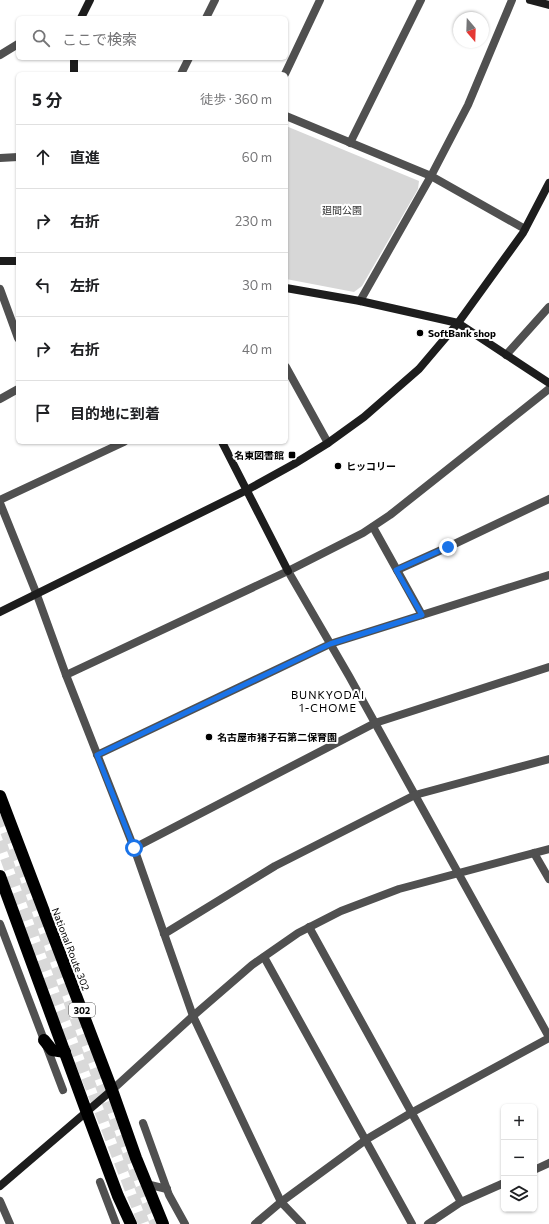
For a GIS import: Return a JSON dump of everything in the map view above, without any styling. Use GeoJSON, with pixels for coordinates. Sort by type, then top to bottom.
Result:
{"type":"FeatureCollection","features":[{"type":"Feature","properties":{"kind":"highway","name":"National Route 302"},"geometry":{"type":"LineString","coordinates":[[0,796],[112,1090],[146,1184],[163,1224]]}},
{"type":"Feature","properties":{"kind":"highway"},"geometry":{"type":"LineString","coordinates":[[0,876],[127,1221]]}},
{"type":"Feature","properties":{"kind":"highway"},"geometry":{"type":"LineString","coordinates":[[44,1040],[52,1050],[65,1052]]}},
{"type":"Feature","properties":{"kind":"street"},"geometry":{"type":"LineString","coordinates":[[82,16],[90,0]]}},
{"type":"Feature","properties":{"kind":"street"},"geometry":{"type":"LineString","coordinates":[[207,16],[215,0]]}},
{"type":"Feature","properties":{"kind":"street"},"geometry":{"type":"LineString","coordinates":[[286,72],[320,0]]}},
{"type":"Feature","properties":{"kind":"street"},"geometry":{"type":"LineString","coordinates":[[350,143],[421,0]]}},
{"type":"Feature","properties":{"kind":"street"},"geometry":{"type":"LineString","coordinates":[[360,301],[431,176],[468,105],[512,0]]}},
{"type":"Feature","properties":{"kind":"street"},"geometry":{"type":"LineString","coordinates":[[530,0],[549,5]]}},
{"type":"Feature","properties":{"kind":"street"},"geometry":{"type":"LineString","coordinates":[[0,55],[16,45]]}},
{"type":"Feature","properties":{"kind":"street"},"geometry":{"type":"LineString","coordinates":[[74,60],[74,72]]}},
{"type":"Feature","properties":{"kind":"street"},"geometry":{"type":"LineString","coordinates":[[184,72],[187,60]]}},
{"type":"Feature","properties":{"kind":"street"},"geometry":{"type":"LineString","coordinates":[[288,117],[431,176],[525,229]]}},
{"type":"Feature","properties":{"kind":"street"},"geometry":{"type":"LineString","coordinates":[[0,158],[16,157]]}},
{"type":"Feature","properties":{"kind":"street"},"geometry":{"type":"LineString","coordinates":[[0,612],[37,595],[246,490],[294,464],[328,443],[364,417],[419,369],[458,322],[485,287],[525,229],[549,183]]}},
{"type":"Feature","properties":{"kind":"street"},"geometry":{"type":"LineString","coordinates":[[0,262],[16,261]]}},
{"type":"Feature","properties":{"kind":"street"},"geometry":{"type":"LineString","coordinates":[[288,288],[360,301],[458,322],[549,383]]}},
{"type":"Feature","properties":{"kind":"street"},"geometry":{"type":"LineString","coordinates":[[0,289],[16,333]]}},
{"type":"Feature","properties":{"kind":"street"},"geometry":{"type":"LineString","coordinates":[[506,355],[549,307]]}},
{"type":"Feature","properties":{"kind":"street"},"geometry":{"type":"LineString","coordinates":[[288,371],[328,443]]}},
{"type":"Feature","properties":{"kind":"street"},"geometry":{"type":"LineString","coordinates":[[66,675],[288,571],[363,533],[390,515],[549,389]]}},
{"type":"Feature","properties":{"kind":"street"},"geometry":{"type":"LineString","coordinates":[[0,399],[16,391]]}},
{"type":"Feature","properties":{"kind":"street"},"geometry":{"type":"LineString","coordinates":[[0,500],[120,444]]}},
{"type":"Feature","properties":{"kind":"street"},"geometry":{"type":"LineString","coordinates":[[223,444],[288,571],[375,723],[549,1038],[411,1113],[367,1139],[281,1202],[255,1224]]}},
{"type":"Feature","properties":{"kind":"street"},"geometry":{"type":"LineString","coordinates":[[396,570],[448,547],[549,498]]}},
{"type":"Feature","properties":{"kind":"street"},"geometry":{"type":"LineString","coordinates":[[0,503],[134,848],[193,1016],[281,1202],[302,1224]]}},
{"type":"Feature","properties":{"kind":"street"},"geometry":{"type":"LineString","coordinates":[[373,527],[422,615]]}},
{"type":"Feature","properties":{"kind":"street"},"geometry":{"type":"LineString","coordinates":[[97,755],[330,644],[549,575]]}},
{"type":"Feature","properties":{"kind":"street"},"geometry":{"type":"LineString","coordinates":[[134,848],[375,723],[549,667]]}},
{"type":"Feature","properties":{"kind":"street"},"geometry":{"type":"LineString","coordinates":[[164,934],[275,866],[415,796],[549,759]]}},
{"type":"Feature","properties":{"kind":"street"},"geometry":{"type":"LineString","coordinates":[[0,1186],[87,1113],[193,1016],[252,965],[298,933],[341,911],[399,889],[549,849]]}},
{"type":"Feature","properties":{"kind":"street"},"geometry":{"type":"LineString","coordinates":[[534,853],[549,879]]}},
{"type":"Feature","properties":{"kind":"street"},"geometry":{"type":"LineString","coordinates":[[309,927],[460,1202]]}},
{"type":"Feature","properties":{"kind":"street"},"geometry":{"type":"LineString","coordinates":[[1,929],[63,1090]]}},
{"type":"Feature","properties":{"kind":"street"},"geometry":{"type":"LineString","coordinates":[[264,957],[367,1139],[412,1224]]}},
{"type":"Feature","properties":{"kind":"street"},"geometry":{"type":"LineString","coordinates":[[143,1123],[167,1189],[184,1224]]}},
{"type":"Feature","properties":{"kind":"street"},"geometry":{"type":"LineString","coordinates":[[537,1169],[549,1163]]}},
{"type":"Feature","properties":{"kind":"street"},"geometry":{"type":"LineString","coordinates":[[100,1182],[116,1224]]}},
{"type":"Feature","properties":{"kind":"street"},"geometry":{"type":"LineString","coordinates":[[146,1184],[167,1189]]}},
{"type":"Feature","properties":{"kind":"street"},"geometry":{"type":"LineString","coordinates":[[428,1224],[460,1202],[501,1184]]}},
{"type":"Feature","properties":{"kind":"street"},"geometry":{"type":"LineString","coordinates":[[0,1201],[10,1224]]}},
{"type":"Feature","properties":{"kind":"green space","name":"廻間公園"},"geometry":{"type":"Polygon","coordinates":[[[288,127],[419,181],[418,189],[362,286],[354,292],[288,279],[288,127]]]}},
{"type":"Feature","properties":{"kind":"tunnel"},"geometry":{"type":"LineString","coordinates":[[0,815],[92,1062],[156,1224]]}},
{"type":"Feature","properties":{"kind":"tunnel"},"geometry":{"type":"LineString","coordinates":[[0,841],[56,997],[144,1224]]}},
{"type":"Feature","properties":{"kind":"place","name":"SoftBank shop"},"geometry":{"type":"Point","coordinates":[420,333]}},
{"type":"Feature","properties":{"kind":"place","name":"名東図書館"},"geometry":{"type":"Point","coordinates":[292,455]}},
{"type":"Feature","properties":{"kind":"place","name":"ヒッコリー"},"geometry":{"type":"Point","coordinates":[338,466]}},
{"type":"Feature","properties":{"kind":"place","name":"名古屋市猪子石第二保育園"},"geometry":{"type":"Point","coordinates":[209,737]}},
{"type":"Feature","properties":{"kind":"district","name":"BUNKYODAI 1-CHOME"},"geometry":{"type":"Point","coordinates":[328,700]}},
{"type":"Feature","properties":{"kind":"route"},"geometry":{"type":"LineString","coordinates":[[134,848],[97,755],[330,644],[422,615],[396,570],[448,547]]}}]}
